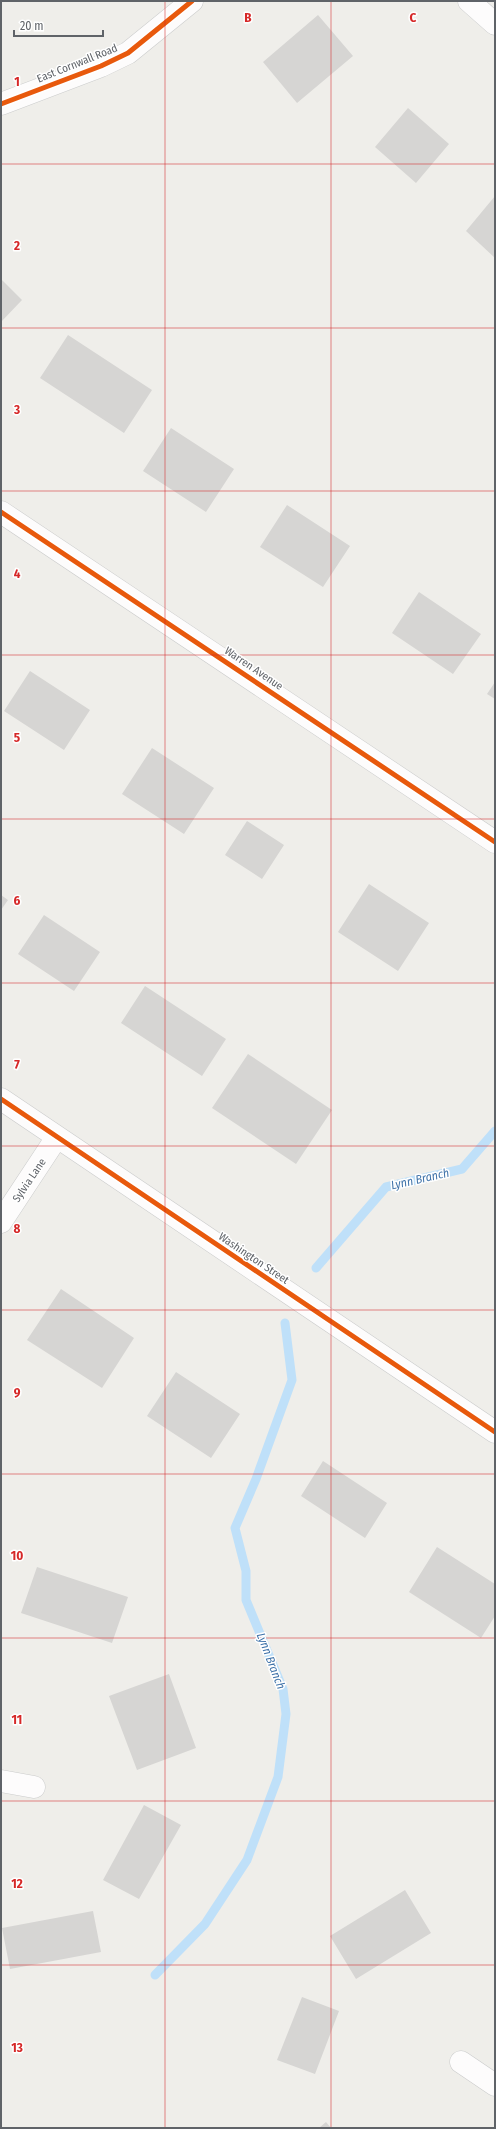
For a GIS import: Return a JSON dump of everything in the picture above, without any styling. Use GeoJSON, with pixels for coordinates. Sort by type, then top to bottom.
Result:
{"type":"FeatureCollection","features":[{"type":"Feature","properties":{"kind":"street","name":"East Cornwall Road"},"geometry":{"type":"LineString","coordinates":[[1,104],[128,53],[192,1]]}},
{"type":"Feature","properties":{"kind":"street"},"geometry":{"type":"LineString","coordinates":[[469,1],[495,24]]}},
{"type":"Feature","properties":{"kind":"street","name":"Warren Avenue"},"geometry":{"type":"LineString","coordinates":[[1,512],[495,842]]}},
{"type":"Feature","properties":{"kind":"street","name":"Washington Street"},"geometry":{"type":"LineString","coordinates":[[1,1100],[495,1432]]}},
{"type":"Feature","properties":{"kind":"street","name":"Sylvia Lane"},"geometry":{"type":"LineString","coordinates":[[1,1222],[57,1137]]}},
{"type":"Feature","properties":{"kind":"street"},"geometry":{"type":"LineString","coordinates":[[1,1781],[34,1787]]}},
{"type":"Feature","properties":{"kind":"street"},"geometry":{"type":"LineString","coordinates":[[461,2062],[495,2085]]}},
{"type":"Feature","properties":{"kind":"building"},"geometry":{"type":"Polygon","coordinates":[[[318,15],[353,56],[297,103],[263,62],[318,15]]]}},
{"type":"Feature","properties":{"kind":"building"},"geometry":{"type":"Polygon","coordinates":[[[408,108],[449,144],[416,183],[375,147],[408,108]]]}},
{"type":"Feature","properties":{"kind":"building"},"geometry":{"type":"Polygon","coordinates":[[[495,196],[495,258],[466,231],[495,196]]]}},
{"type":"Feature","properties":{"kind":"building"},"geometry":{"type":"Polygon","coordinates":[[[1,279],[22,300],[1,322],[1,279]]]}},
{"type":"Feature","properties":{"kind":"building"},"geometry":{"type":"Polygon","coordinates":[[[68,335],[152,390],[124,433],[40,378],[68,335]]]}},
{"type":"Feature","properties":{"kind":"building"},"geometry":{"type":"Polygon","coordinates":[[[171,428],[234,469],[206,512],[143,471],[171,428]]]}},
{"type":"Feature","properties":{"kind":"building"},"geometry":{"type":"Polygon","coordinates":[[[287,505],[350,546],[323,587],[260,547],[287,505]]]}},
{"type":"Feature","properties":{"kind":"building"},"geometry":{"type":"Polygon","coordinates":[[[419,592],[481,634],[453,674],[392,633],[419,592]]]}},
{"type":"Feature","properties":{"kind":"building"},"geometry":{"type":"Polygon","coordinates":[[[30,671],[90,710],[64,750],[4,711],[30,671]]]}},
{"type":"Feature","properties":{"kind":"building"},"geometry":{"type":"Polygon","coordinates":[[[495,682],[495,699],[487,694],[495,682]]]}},
{"type":"Feature","properties":{"kind":"building"},"geometry":{"type":"Polygon","coordinates":[[[152,748],[214,788],[184,834],[122,794],[152,748]]]}},
{"type":"Feature","properties":{"kind":"building"},"geometry":{"type":"Polygon","coordinates":[[[247,821],[284,845],[262,879],[225,855],[247,821]]]}},
{"type":"Feature","properties":{"kind":"building"},"geometry":{"type":"Polygon","coordinates":[[[369,884],[429,923],[398,971],[338,932],[369,884]]]}},
{"type":"Feature","properties":{"kind":"building"},"geometry":{"type":"Polygon","coordinates":[[[1,895],[8,900],[1,910],[1,895]]]}},
{"type":"Feature","properties":{"kind":"building"},"geometry":{"type":"Polygon","coordinates":[[[44,915],[100,952],[74,991],[18,954],[44,915]]]}},
{"type":"Feature","properties":{"kind":"building"},"geometry":{"type":"Polygon","coordinates":[[[145,986],[226,1039],[202,1076],[121,1023],[145,986]]]}},
{"type":"Feature","properties":{"kind":"building"},"geometry":{"type":"Polygon","coordinates":[[[248,1054],[332,1110],[296,1164],[212,1108],[248,1054]]]}},
{"type":"Feature","properties":{"kind":"building"},"geometry":{"type":"Polygon","coordinates":[[[61,1289],[134,1338],[102,1388],[27,1340],[61,1289]]]}},
{"type":"Feature","properties":{"kind":"building"},"geometry":{"type":"Polygon","coordinates":[[[176,1372],[240,1414],[211,1458],[147,1416],[176,1372]]]}},
{"type":"Feature","properties":{"kind":"building"},"geometry":{"type":"Polygon","coordinates":[[[323,1461],[387,1503],[365,1538],[301,1496],[323,1461]]]}},
{"type":"Feature","properties":{"kind":"building"},"geometry":{"type":"Polygon","coordinates":[[[437,1547],[495,1584],[495,1616],[481,1638],[409,1592],[437,1547]]]}},
{"type":"Feature","properties":{"kind":"building"},"geometry":{"type":"Polygon","coordinates":[[[37,1567],[128,1597],[112,1643],[21,1613],[37,1567]]]}},
{"type":"Feature","properties":{"kind":"building"},"geometry":{"type":"Polygon","coordinates":[[[169,1674],[196,1748],[137,1770],[109,1696],[169,1674]]]}},
{"type":"Feature","properties":{"kind":"building"},"geometry":{"type":"Polygon","coordinates":[[[144,1805],[181,1825],[139,1899],[103,1880],[144,1805]]]}},
{"type":"Feature","properties":{"kind":"building"},"geometry":{"type":"Polygon","coordinates":[[[405,1890],[431,1933],[356,1979],[330,1936],[405,1890]]]}},
{"type":"Feature","properties":{"kind":"building"},"geometry":{"type":"Polygon","coordinates":[[[93,1911],[101,1952],[10,1969],[2,1928],[93,1911]]]}},
{"type":"Feature","properties":{"kind":"building"},"geometry":{"type":"Polygon","coordinates":[[[302,1997],[339,2011],[315,2074],[277,2060],[302,1997]]]}},
{"type":"Feature","properties":{"kind":"building"},"geometry":{"type":"Polygon","coordinates":[[[326,2122],[331,2128],[319,2128],[326,2122]]]}},
{"type":"Feature","properties":{"kind":"waterway","name":"Lynn Branch"},"geometry":{"type":"LineString","coordinates":[[316,1268],[386,1187],[462,1169],[495,1131]]}},
{"type":"Feature","properties":{"kind":"waterway","name":"Lynn Branch"},"geometry":{"type":"LineString","coordinates":[[155,1975],[205,1924],[247,1860],[278,1777],[286,1714],[283,1689],[246,1600],[246,1571],[235,1528],[256,1479],[292,1380],[285,1323]]}},
{"type":"Feature","properties":{"kind":"cycle path"},"geometry":{"type":"LineString","coordinates":[[1,104],[101,66],[128,53],[192,1]]}},
{"type":"Feature","properties":{"kind":"cycle path"},"geometry":{"type":"LineString","coordinates":[[1,512],[495,842]]}},
{"type":"Feature","properties":{"kind":"cycle path"},"geometry":{"type":"LineString","coordinates":[[1,1099],[495,1432]]}}]}
